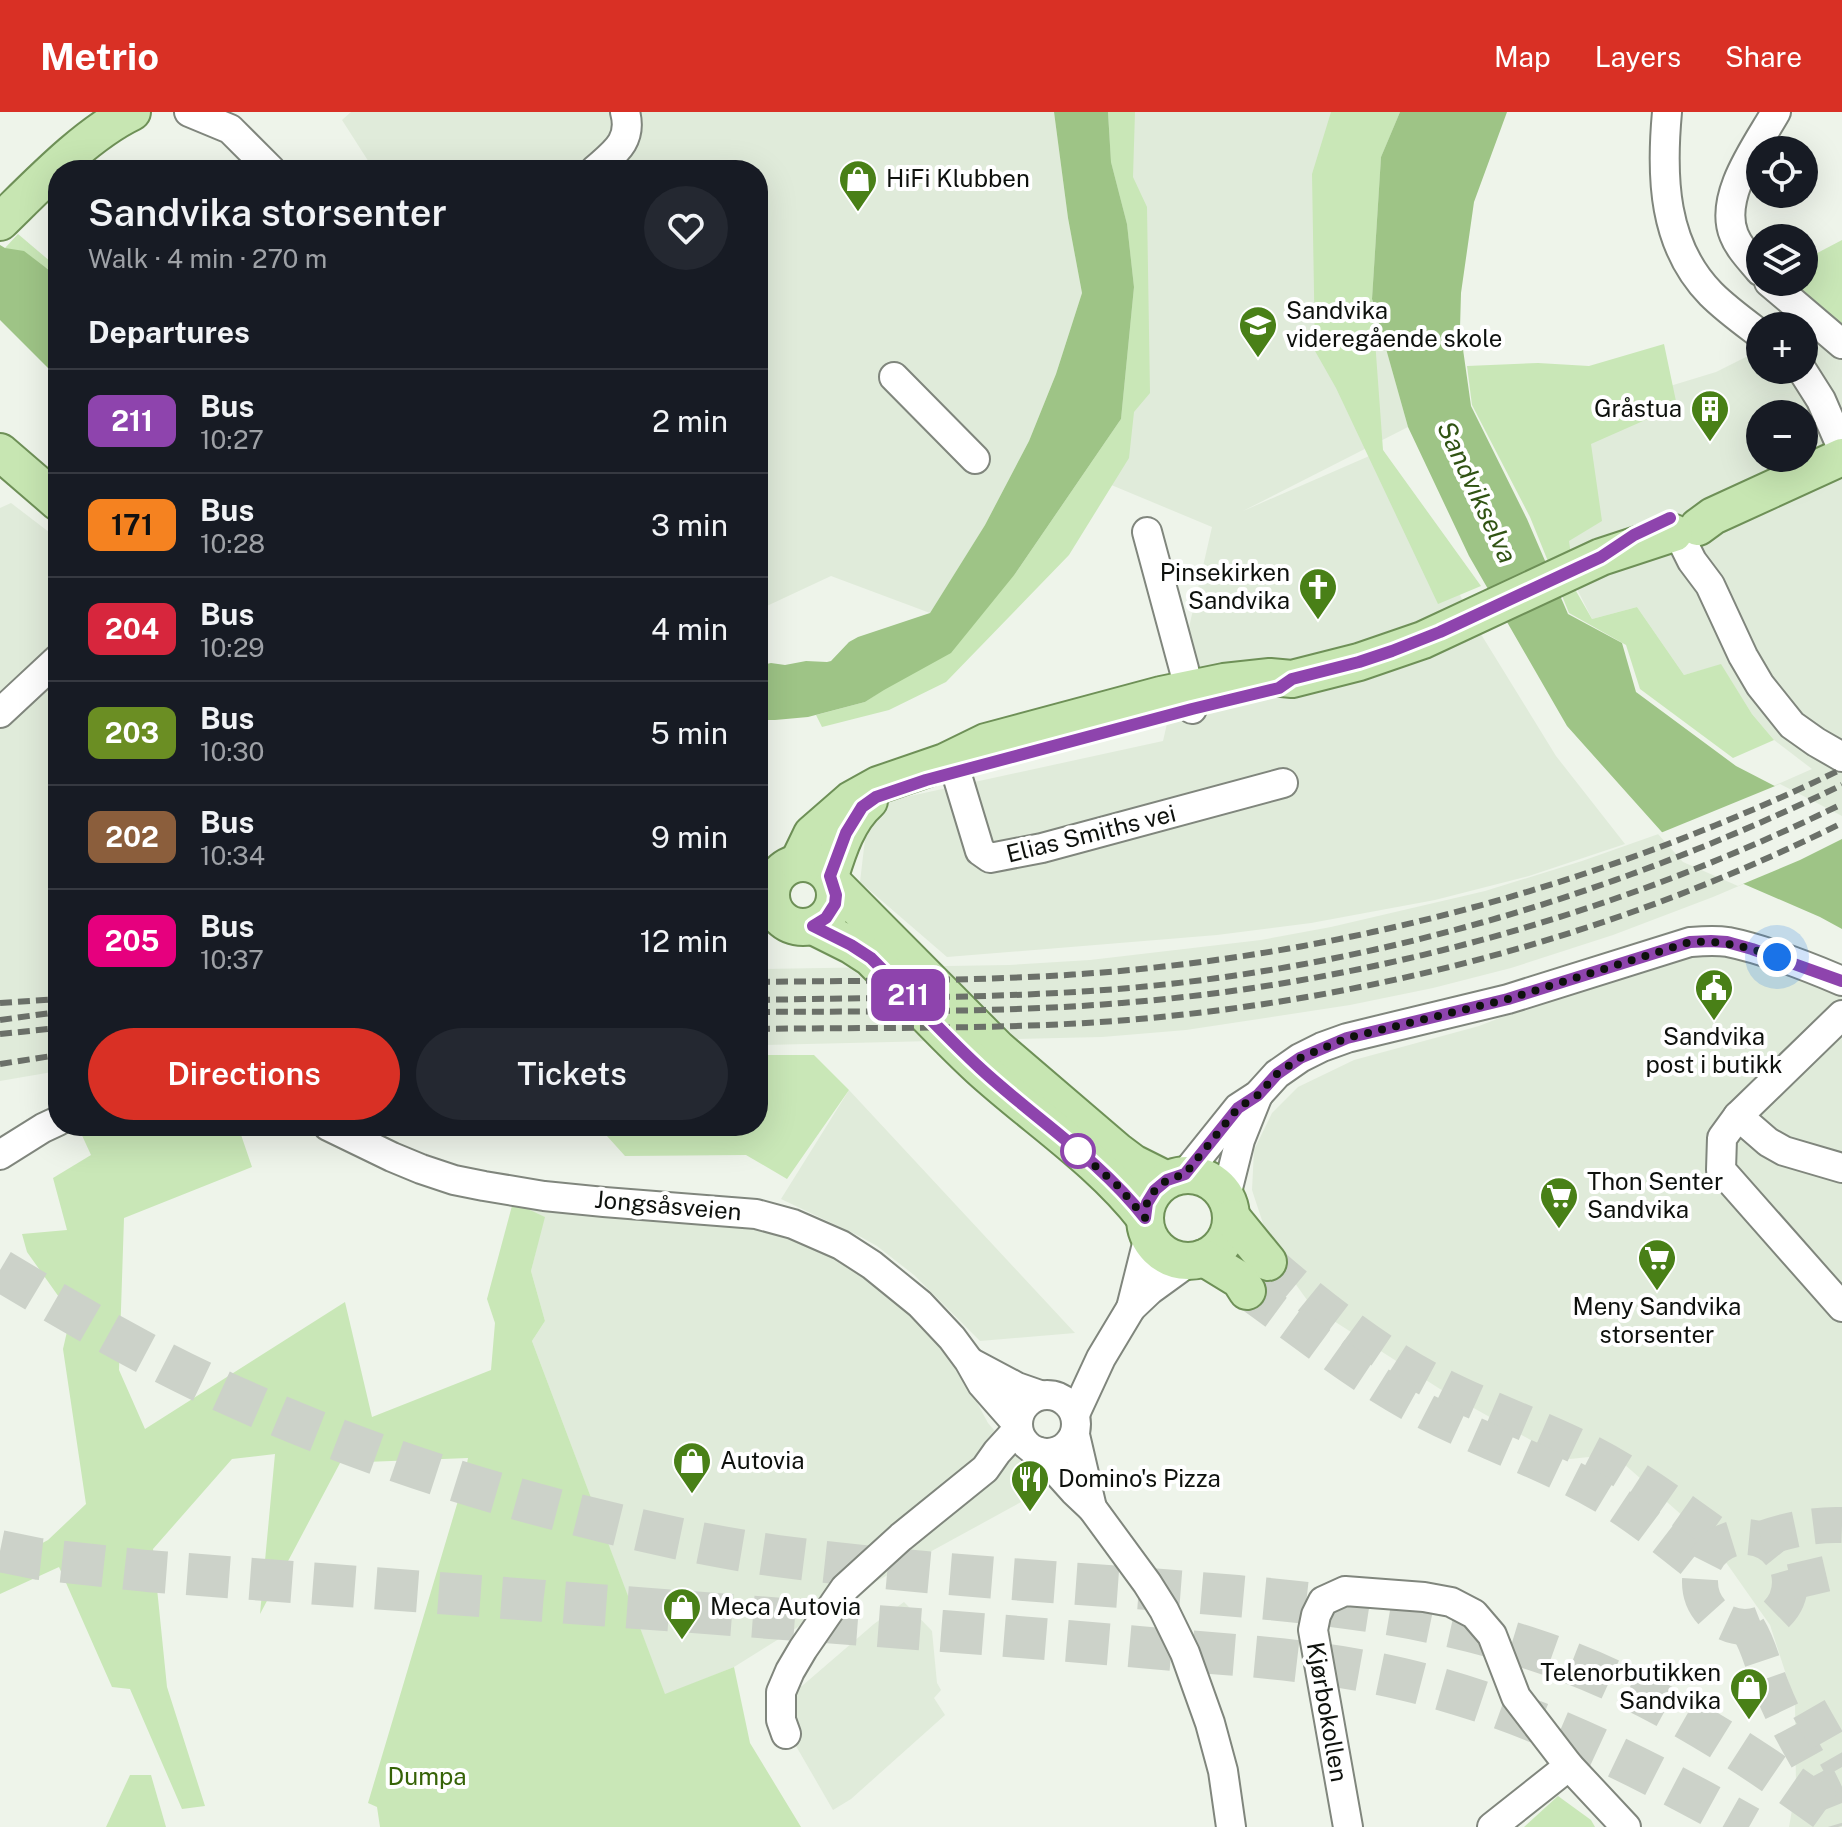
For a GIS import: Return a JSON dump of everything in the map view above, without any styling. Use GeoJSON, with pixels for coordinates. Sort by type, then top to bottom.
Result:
{"type":"FeatureCollection","features":[{"type":"Feature","properties":{"kind":"main road"},"geometry":{"type":"LineString","coordinates":[[53,160],[82,112]]}},
{"type":"Feature","properties":{"kind":"main road"},"geometry":{"type":"LineString","coordinates":[[67,160],[117,119],[132,112]]}},
{"type":"Feature","properties":{"kind":"main road"},"geometry":{"type":"LineString","coordinates":[[37,186],[48,168]]}},
{"type":"Feature","properties":{"kind":"main road"},"geometry":{"type":"LineString","coordinates":[[0,222],[48,176]]}},
{"type":"Feature","properties":{"kind":"main road"},"geometry":{"type":"LineString","coordinates":[[1818,451],[1841,444]]}},
{"type":"Feature","properties":{"kind":"main road"},"geometry":{"type":"LineString","coordinates":[[768,889],[777,875],[802,869],[846,833],[867,802],[876,797],[1190,699],[1224,682],[1270,677],[1292,679],[1376,657],[1423,640],[1601,557],[1634,535],[1684,526],[1713,516],[1841,444]]}},
{"type":"Feature","properties":{"kind":"main road"},"geometry":{"type":"LineString","coordinates":[[0,452],[48,493]]}},
{"type":"Feature","properties":{"kind":"main road"},"geometry":{"type":"LineString","coordinates":[[1684,526],[1774,472]]}},
{"type":"Feature","properties":{"kind":"main road"},"geometry":{"type":"LineString","coordinates":[[802,869],[812,834],[851,800],[878,785],[945,762],[986,742],[1161,695],[1190,699]]}},
{"type":"Feature","properties":{"kind":"main road"},"geometry":{"type":"LineString","coordinates":[[768,900],[785,922],[796,927],[813,926],[826,918],[836,895],[802,869]]}},
{"type":"Feature","properties":{"kind":"main road"},"geometry":{"type":"LineString","coordinates":[[802,869],[998,1049],[1117,1151],[1133,1163],[1176,1177],[1197,1175],[1219,1186],[1258,1276],[1240,1280],[1197,1260]]}},
{"type":"Feature","properties":{"kind":"main road"},"geometry":{"type":"LineString","coordinates":[[813,926],[871,958],[979,1067],[1100,1169],[1130,1199],[1156,1247],[1166,1255],[1177,1260],[1197,1260],[1215,1252],[1230,1231],[1229,1207]]}},
{"type":"Feature","properties":{"kind":"main road"},"geometry":{"type":"LineString","coordinates":[[1147,1227],[1147,1203],[1155,1190],[1176,1177]]}},
{"type":"Feature","properties":{"kind":"street"},"geometry":{"type":"LineString","coordinates":[[189,112],[227,121],[262,160]]}},
{"type":"Feature","properties":{"kind":"street"},"geometry":{"type":"LineString","coordinates":[[606,160],[619,148],[627,133],[625,112]]}},
{"type":"Feature","properties":{"kind":"street"},"geometry":{"type":"LineString","coordinates":[[1667,112],[1664,173],[1670,220],[1676,239],[1696,276],[1712,295],[1746,323]]}},
{"type":"Feature","properties":{"kind":"street"},"geometry":{"type":"LineString","coordinates":[[1746,252],[1734,236],[1731,215],[1733,195],[1739,176],[1776,112]]}},
{"type":"Feature","properties":{"kind":"street"},"geometry":{"type":"LineString","coordinates":[[1785,296],[1842,344]]}},
{"type":"Feature","properties":{"kind":"street"},"geometry":{"type":"LineString","coordinates":[[894,377],[971,456]]}},
{"type":"Feature","properties":{"kind":"street"},"geometry":{"type":"LineString","coordinates":[[1811,384],[1841,444]]}},
{"type":"Feature","properties":{"kind":"street"},"geometry":{"type":"LineString","coordinates":[[1684,526],[1692,561],[1710,585],[1760,685],[1792,725],[1842,757]]}},
{"type":"Feature","properties":{"kind":"street"},"geometry":{"type":"LineString","coordinates":[[1147,532],[1190,699]]}},
{"type":"Feature","properties":{"kind":"street"},"geometry":{"type":"LineString","coordinates":[[0,713],[48,668]]}},
{"type":"Feature","properties":{"kind":"street","name":"Elias Smiths vei"},"geometry":{"type":"LineString","coordinates":[[956,772],[980,851],[990,858],[1042,848],[1283,783]]}},
{"type":"Feature","properties":{"kind":"street"},"geometry":{"type":"LineString","coordinates":[[1176,1177],[1238,1108],[1258,1095],[1277,1074],[1300,1058],[1347,1038],[1508,999],[1690,942],[1727,942],[1842,981]]}},
{"type":"Feature","properties":{"kind":"street"},"geometry":{"type":"LineString","coordinates":[[1842,1015],[1738,1116],[1722,1138],[1721,1170],[1842,1307]]}},
{"type":"Feature","properties":{"kind":"street"},"geometry":{"type":"LineString","coordinates":[[1229,1207],[1240,1140],[1258,1095]]}},
{"type":"Feature","properties":{"kind":"street"},"geometry":{"type":"LineString","coordinates":[[1738,1116],[1768,1142],[1784,1151],[1842,1168]]}},
{"type":"Feature","properties":{"kind":"street"},"geometry":{"type":"LineString","coordinates":[[0,1155],[48,1126]]}},
{"type":"Feature","properties":{"kind":"street","name":"Jongsåsveien"},"geometry":{"type":"LineString","coordinates":[[349,1136],[421,1169],[484,1186],[544,1196],[756,1214],[793,1224],[841,1245],[872,1265],[935,1318],[969,1361],[982,1384],[1018,1427]]}},
{"type":"Feature","properties":{"kind":"street"},"geometry":{"type":"LineString","coordinates":[[1131,1308],[1147,1227]]}},
{"type":"Feature","properties":{"kind":"street"},"geometry":{"type":"LineString","coordinates":[[985,1469],[1038,1452],[1061,1450],[1069,1444],[1101,1358],[1131,1308],[1150,1290],[1197,1260]]}},
{"type":"Feature","properties":{"kind":"street"},"geometry":{"type":"LineString","coordinates":[[786,1734],[781,1720],[781,1692],[803,1649],[845,1588],[901,1537],[985,1469],[1018,1427],[1021,1410],[1026,1404],[1080,1368],[1101,1358]]}},
{"type":"Feature","properties":{"kind":"street","name":"Jongsåsveien"},"geometry":{"type":"LineString","coordinates":[[969,1361],[1017,1387],[1043,1395]]}},
{"type":"Feature","properties":{"kind":"street"},"geometry":{"type":"LineString","coordinates":[[1043,1395],[1055,1395],[1071,1406],[1092,1508]]}},
{"type":"Feature","properties":{"kind":"street"},"geometry":{"type":"LineString","coordinates":[[1018,1427],[1024,1442],[1038,1452],[1092,1508],[1164,1610],[1185,1653],[1205,1706],[1223,1771],[1231,1827]]}},
{"type":"Feature","properties":{"kind":"street","name":"Kjørbokollen"},"geometry":{"type":"LineString","coordinates":[[1348,1827],[1313,1630],[1323,1601],[1345,1591],[1424,1597],[1451,1602],[1474,1614],[1492,1635],[1516,1697],[1569,1766],[1626,1827]]}},
{"type":"Feature","properties":{"kind":"street"},"geometry":{"type":"LineString","coordinates":[[1492,1827],[1569,1766]]}},
{"type":"Feature","properties":{"kind":"shaded area"},"geometry":{"type":"Polygon","coordinates":[[[351,112],[1054,112],[1082,293],[1056,374],[1029,441],[985,525],[930,613],[831,576],[768,605],[768,160],[368,160],[342,120],[351,112]]]}},
{"type":"Feature","properties":{"kind":"shaded area"},"geometry":{"type":"Polygon","coordinates":[[[1108,112],[1400,112],[1381,157],[1372,299],[1408,427],[1243,511],[1383,450],[1479,631],[1556,756],[1625,844],[1529,876],[1435,900],[1311,923],[1217,935],[947,957],[860,882],[869,805],[1163,741],[1212,527],[1085,474],[1121,419],[1108,112]]]}},
{"type":"Feature","properties":{"kind":"shaded area"},"geometry":{"type":"Polygon","coordinates":[[[1842,308],[1842,839],[1713,897],[1613,935],[1511,968],[1350,1005],[1186,1030],[1102,1037],[768,1045],[768,969],[1009,965],[1090,960],[1261,940],[1331,927],[1485,891],[1582,861],[1684,825],[1812,769],[1774,740],[1752,714],[1721,665],[1684,675],[1637,607],[1592,619],[1493,440],[1716,372],[1746,357],[1746,384],[1818,384],[1818,320],[1842,308]]]}},
{"type":"Feature","properties":{"kind":"shaded area"},"geometry":{"type":"Polygon","coordinates":[[[11,503],[48,531],[48,1073],[0,1081],[0,508],[11,503]]]}},
{"type":"Feature","properties":{"kind":"shaded area"},"geometry":{"type":"Polygon","coordinates":[[[1712,950],[1842,991],[1842,1827],[1789,1827],[1796,1787],[1795,1702],[1770,1625],[1711,1541],[1606,1448],[1589,1457],[1570,1459],[1543,1447],[1440,1389],[1312,1307],[1272,1251],[1252,1190],[1254,1150],[1272,1113],[1298,1087],[1354,1060],[1479,1026],[1592,982],[1712,950]]]}},
{"type":"Feature","properties":{"kind":"shaded area"},"geometry":{"type":"Polygon","coordinates":[[[849,1090],[1075,1333],[980,1341],[914,1275],[877,1246],[781,1199],[849,1090]]]}},
{"type":"Feature","properties":{"kind":"shaded area"},"geometry":{"type":"Polygon","coordinates":[[[513,1202],[745,1225],[800,1242],[830,1256],[870,1282],[929,1332],[973,1395],[988,1423],[1045,1489],[833,1605],[734,1667],[665,1695],[532,1341],[545,1321],[531,1271],[544,1217],[513,1202]]]}},
{"type":"Feature","properties":{"kind":"shaded area"},"geometry":{"type":"Polygon","coordinates":[[[904,1602],[932,1631],[937,1683],[941,1690],[934,1698],[945,1715],[851,1799],[833,1810],[781,1720],[791,1685],[802,1686],[904,1602]]]}},
{"type":"Feature","properties":{"kind":"green space"},"geometry":{"type":"Polygon","coordinates":[[[1108,112],[1135,112],[1133,177],[1147,207],[1150,393],[1134,412],[1129,458],[1069,555],[946,682],[889,710],[822,727],[816,715],[865,702],[883,690],[1015,574],[1121,419],[1134,287],[1127,224],[1111,162],[1108,112]]]}},
{"type":"Feature","properties":{"kind":"green space"},"geometry":{"type":"Polygon","coordinates":[[[1331,112],[1400,112],[1381,157],[1372,299],[1383,450],[1481,586],[1438,604],[1336,388],[1315,351],[1312,174],[1331,112]]]}},
{"type":"Feature","properties":{"kind":"green space"},"geometry":{"type":"Polygon","coordinates":[[[18,234],[48,260],[48,269],[5,248],[18,234]]]}},
{"type":"Feature","properties":{"kind":"green space"},"geometry":{"type":"Polygon","coordinates":[[[1842,240],[1842,330],[1805,296],[1818,296],[1818,253],[1842,240]]]}},
{"type":"Feature","properties":{"kind":"green space"},"geometry":{"type":"Polygon","coordinates":[[[1664,344],[1677,406],[1591,444],[1602,521],[1569,541],[1576,591],[1592,619],[1637,607],[1684,675],[1721,664],[1752,714],[1774,740],[1733,758],[1640,689],[1626,645],[1569,613],[1530,517],[1472,405],[1467,366],[1538,363],[1589,366],[1664,344]]]}},
{"type":"Feature","properties":{"kind":"green space"},"geometry":{"type":"Polygon","coordinates":[[[768,1055],[814,1055],[849,1090],[787,1179],[746,1155],[625,1156],[607,1136],[768,1136],[768,1055]]]}},
{"type":"Feature","properties":{"kind":"green space","name":"Dumpa"},"geometry":{"type":"Polygon","coordinates":[[[82,1136],[241,1136],[252,1167],[124,1218],[119,1370],[145,1429],[345,1302],[372,1417],[491,1370],[495,1323],[487,1299],[513,1202],[545,1217],[531,1271],[545,1321],[532,1341],[665,1694],[734,1667],[750,1743],[801,1827],[380,1827],[377,1807],[368,1803],[463,1484],[468,1458],[340,1463],[260,1614],[275,1454],[232,1459],[153,1549],[167,1687],[205,1806],[182,1809],[130,1689],[112,1687],[59,1567],[0,1594],[0,1566],[48,1540],[86,1504],[63,1349],[71,1314],[27,1252],[22,1234],[67,1230],[53,1178],[91,1155],[82,1136]]]}},
{"type":"Feature","properties":{"kind":"green space"},"geometry":{"type":"Polygon","coordinates":[[[130,1775],[151,1775],[166,1827],[106,1827],[130,1775]]]}},
{"type":"Feature","properties":{"kind":"green space"},"geometry":{"type":"Polygon","coordinates":[[[1558,1796],[1591,1820],[1595,1827],[1524,1827],[1558,1796]]]}},
{"type":"Feature","properties":{"kind":"water"},"geometry":{"type":"Polygon","coordinates":[[[1054,112],[1108,112],[1111,162],[1127,224],[1134,287],[1121,419],[1015,574],[951,653],[865,702],[808,717],[768,720],[768,664],[831,661],[858,637],[930,613],[985,525],[1029,441],[1056,374],[1082,293],[1054,112]]]}},
{"type":"Feature","properties":{"kind":"water","name":"Sandvikselva"},"geometry":{"type":"Polygon","coordinates":[[[1400,112],[1507,112],[1474,202],[1461,293],[1460,328],[1471,406],[1527,519],[1568,614],[1622,643],[1636,692],[1736,766],[1842,821],[1842,929],[1686,859],[1567,726],[1469,556],[1408,427],[1372,299],[1381,157],[1400,112]]]}},
{"type":"Feature","properties":{"kind":"water"},"geometry":{"type":"Polygon","coordinates":[[[0,245],[24,251],[48,269],[48,368],[0,320],[0,245]]]}},
{"type":"Feature","properties":{"kind":"pier"},"geometry":{"type":"Polygon","coordinates":[[[1780,784],[1842,816],[1842,839],[1738,886],[1683,862],[1658,834],[1780,784]]]}},
{"type":"Feature","properties":{"kind":"tunnel"},"geometry":{"type":"LineString","coordinates":[[1268,1262],[1332,1315],[1399,1362],[1443,1387],[1558,1437],[1619,1468],[1725,1541]]}},
{"type":"Feature","properties":{"kind":"tunnel"},"geometry":{"type":"LineString","coordinates":[[0,1270],[139,1350],[265,1410],[435,1474],[592,1519],[697,1542],[823,1562],[1344,1608],[1440,1624],[1535,1650],[1577,1665],[1656,1702],[1732,1747],[1842,1822]]}},
{"type":"Feature","properties":{"kind":"tunnel"},"geometry":{"type":"LineString","coordinates":[[1247,1291],[1373,1381],[1439,1419],[1599,1493],[1639,1519],[1702,1568]]}},
{"type":"Feature","properties":{"kind":"tunnel"},"geometry":{"type":"LineString","coordinates":[[1761,1539],[1801,1528],[1842,1525]]}},
{"type":"Feature","properties":{"kind":"tunnel"},"geometry":{"type":"LineString","coordinates":[[1745,1537],[1762,1540],[1777,1550],[1787,1565],[1790,1582],[1787,1599],[1777,1614],[1762,1624],[1745,1627],[1728,1624],[1713,1614],[1703,1599],[1700,1582],[1703,1565],[1713,1550],[1728,1540],[1745,1537]]}},
{"type":"Feature","properties":{"kind":"tunnel"},"geometry":{"type":"LineString","coordinates":[[0,1551],[39,1559],[147,1571],[1317,1663],[1448,1691],[1537,1722],[1666,1782],[1749,1827]]}},
{"type":"Feature","properties":{"kind":"tunnel"},"geometry":{"type":"LineString","coordinates":[[1791,1582],[1842,1570]]}},
{"type":"Feature","properties":{"kind":"tunnel"},"geometry":{"type":"LineString","coordinates":[[1748,1628],[1780,1708],[1824,1792],[1838,1827]]}},
{"type":"Feature","properties":{"kind":"tunnel"},"geometry":{"type":"LineString","coordinates":[[1809,1709],[1842,1767]]}},
{"type":"Feature","properties":{"kind":"railway"},"geometry":{"type":"LineString","coordinates":[[768,982],[954,980],[1101,973],[1240,957],[1329,941],[1417,922],[1591,872],[1760,807],[1842,769]]}},
{"type":"Feature","properties":{"kind":"railway"},"geometry":{"type":"LineString","coordinates":[[768,1000],[954,997],[1101,990],[1240,975],[1329,959],[1418,940],[1591,888],[1760,823],[1842,785]]}},
{"type":"Feature","properties":{"kind":"railway"},"geometry":{"type":"LineString","coordinates":[[768,1012],[1077,1006],[1215,993],[1308,979],[1400,960],[1581,910],[1670,879],[1842,804]]}},
{"type":"Feature","properties":{"kind":"railway"},"geometry":{"type":"LineString","coordinates":[[768,1029],[1082,1023],[1221,1010],[1313,996],[1404,978],[1583,929],[1671,898],[1842,823]]}},
{"type":"Feature","properties":{"kind":"railway"},"geometry":{"type":"LineString","coordinates":[[0,1003],[48,1000]]}},
{"type":"Feature","properties":{"kind":"railway"},"geometry":{"type":"LineString","coordinates":[[0,1020],[48,1013]]}},
{"type":"Feature","properties":{"kind":"railway"},"geometry":{"type":"LineString","coordinates":[[0,1034],[48,1029]]}},
{"type":"Feature","properties":{"kind":"railway"},"geometry":{"type":"LineString","coordinates":[[0,1064],[48,1057]]}},
{"type":"Feature","properties":{"kind":"bus line","name":"211"},"geometry":{"type":"LineString","coordinates":[[1670,518],[1634,535],[1601,557],[1392,651],[1292,679],[1279,688],[926,780],[876,797],[862,807],[846,833],[830,876],[836,895],[835,904],[826,918],[813,926],[871,958],[979,1067],[1100,1169],[1145,1218],[1147,1203],[1155,1190],[1172,1177],[1185,1174],[1238,1108],[1258,1095],[1277,1074],[1300,1058],[1347,1038],[1508,999],[1690,942],[1727,942],[1842,981]]}},
{"type":"Feature","properties":{"kind":"place","name":"HiFi Klubben"},"geometry":{"type":"Point","coordinates":[858,213]}},
{"type":"Feature","properties":{"kind":"place","name":"Sandvika videregående skole"},"geometry":{"type":"Point","coordinates":[1258,359]}},
{"type":"Feature","properties":{"kind":"place","name":"Gråstua"},"geometry":{"type":"Point","coordinates":[1710,443]}},
{"type":"Feature","properties":{"kind":"place","name":"Pinsekirken Sandvika"},"geometry":{"type":"Point","coordinates":[1318,621]}},
{"type":"Feature","properties":{"kind":"place","name":"Sandvika post i butikk"},"geometry":{"type":"Point","coordinates":[1714,1022]}},
{"type":"Feature","properties":{"kind":"place","name":"Thon Senter Sandvika"},"geometry":{"type":"Point","coordinates":[1559,1230]}},
{"type":"Feature","properties":{"kind":"place","name":"Meny Sandvika storsenter"},"geometry":{"type":"Point","coordinates":[1657,1292]}},
{"type":"Feature","properties":{"kind":"place","name":"Autovia"},"geometry":{"type":"Point","coordinates":[692,1495]}},
{"type":"Feature","properties":{"kind":"place","name":"Domino's Pizza"},"geometry":{"type":"Point","coordinates":[1030,1513]}},
{"type":"Feature","properties":{"kind":"place","name":"Meca Autovia"},"geometry":{"type":"Point","coordinates":[682,1641]}},
{"type":"Feature","properties":{"kind":"place","name":"Telenorbutikken Sandvika"},"geometry":{"type":"Point","coordinates":[1749,1721]}},
{"type":"Feature","properties":{"kind":"route"},"geometry":{"type":"LineString","coordinates":[[1078,1151],[1076,1149],[1118,1186],[1145,1218],[1147,1203],[1155,1190],[1172,1177],[1185,1174],[1238,1108],[1258,1095],[1277,1074],[1322,1047],[1347,1038],[1508,999],[1690,942],[1727,942],[1777,957]]}}]}
